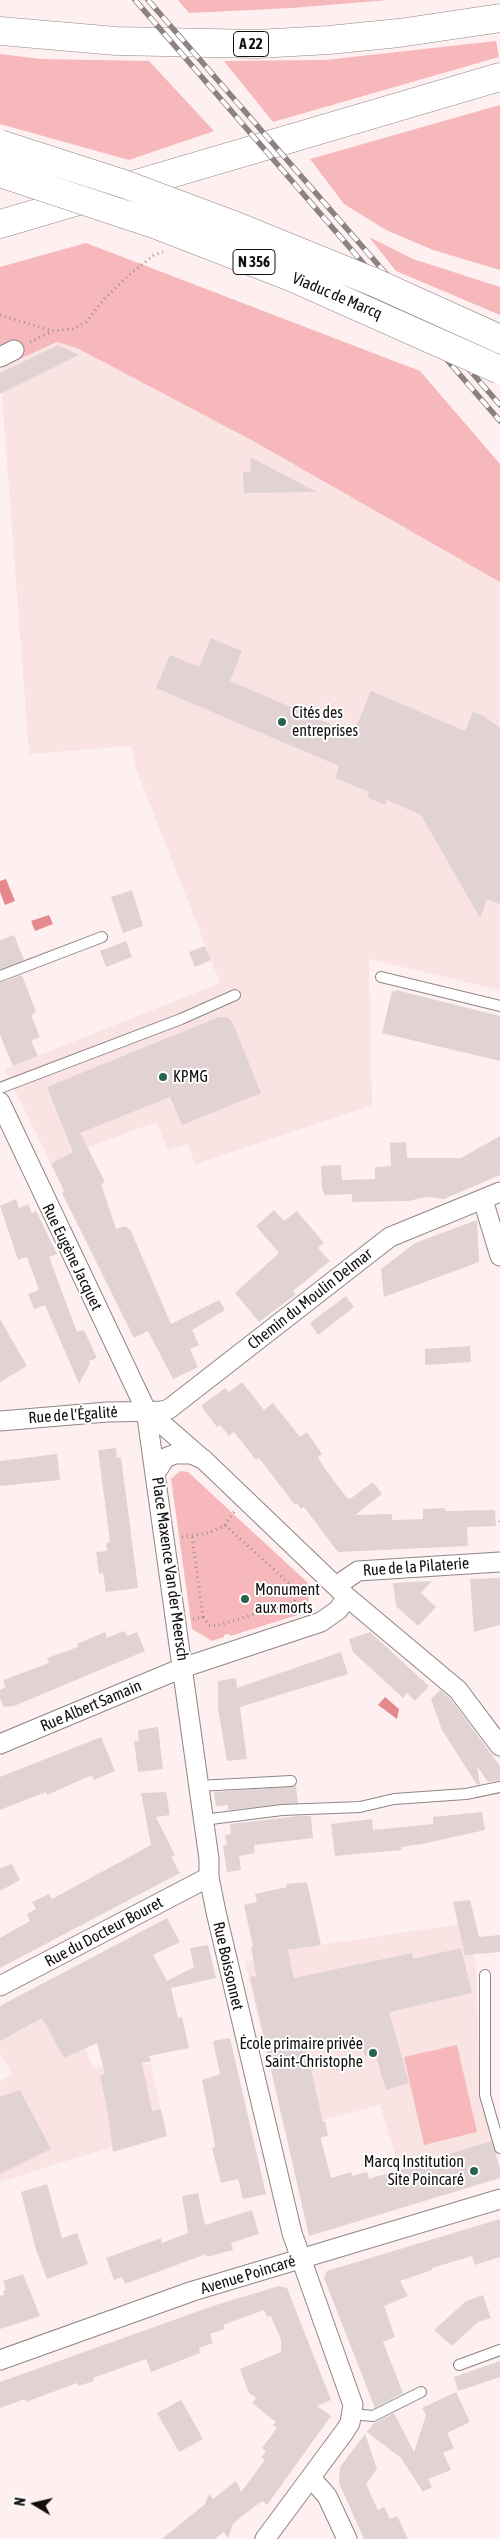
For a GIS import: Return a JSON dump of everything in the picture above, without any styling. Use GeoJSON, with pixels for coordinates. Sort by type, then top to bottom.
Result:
{"type":"FeatureCollection","features":[{"type":"Feature","properties":{"kind":"highway","name":"A 22"},"geometry":{"type":"LineString","coordinates":[[0,31],[116,41],[257,44],[390,34],[500,18]]}},
{"type":"Feature","properties":{"kind":"highway"},"geometry":{"type":"LineString","coordinates":[[0,224],[500,77]]}},
{"type":"Feature","properties":{"kind":"highway"},"geometry":{"type":"LineString","coordinates":[[350,121],[500,90]]}},
{"type":"Feature","properties":{"kind":"highway","name":"Viaduc de Marcq"},"geometry":{"type":"LineString","coordinates":[[0,144],[124,184],[231,224],[376,283],[500,339]]}},
{"type":"Feature","properties":{"kind":"highway","name":"Viaduc de Marcq"},"geometry":{"type":"LineString","coordinates":[[0,173],[110,209],[223,250],[323,290],[500,370]]}},
{"type":"Feature","properties":{"kind":"street","name":"Rue Eugène Jacquet"},"geometry":{"type":"LineString","coordinates":[[0,1102],[146,1410]]}},
{"type":"Feature","properties":{"kind":"street","name":"Chemin du Moulin Delmar"},"geometry":{"type":"LineString","coordinates":[[146,1410],[162,1411],[169,1409],[390,1237],[492,1196],[500,1256]]}},
{"type":"Feature","properties":{"kind":"street","name":"Rue de l'Égalité"},"geometry":{"type":"LineString","coordinates":[[0,1421],[146,1410]]}},
{"type":"Feature","properties":{"kind":"street"},"geometry":{"type":"LineString","coordinates":[[146,1410],[203,1459],[342,1591],[458,1690],[500,1746]]}},
{"type":"Feature","properties":{"kind":"street","name":"Place Maxence Van der Meersch"},"geometry":{"type":"LineString","coordinates":[[146,1410],[182,1668],[322,1622],[338,1610],[342,1591]]}},
{"type":"Feature","properties":{"kind":"street"},"geometry":{"type":"LineString","coordinates":[[156,1472],[166,1458],[175,1454],[191,1454],[203,1459]]}},
{"type":"Feature","properties":{"kind":"street","name":"Rue de la Pilaterie"},"geometry":{"type":"LineString","coordinates":[[342,1591],[358,1570],[500,1562]]}},
{"type":"Feature","properties":{"kind":"street","name":"Rue Albert Samain"},"geometry":{"type":"LineString","coordinates":[[0,1744],[182,1668]]}},
{"type":"Feature","properties":{"kind":"street","name":"Rue Boissonnet"},"geometry":{"type":"LineString","coordinates":[[182,1668],[209,1877],[300,2259],[352,2405],[352,2414]]}},
{"type":"Feature","properties":{"kind":"street","name":"Rue du Docteur Bouret"},"geometry":{"type":"LineString","coordinates":[[0,1986],[209,1877]]}},
{"type":"Feature","properties":{"kind":"street","name":"Avenue Poincaré"},"geometry":{"type":"LineString","coordinates":[[0,2360],[192,2291],[500,2199]]}},
{"type":"Feature","properties":{"kind":"street"},"geometry":{"type":"LineString","coordinates":[[265,2539],[345,2430],[352,2414]]}},
{"type":"Feature","properties":{"kind":"street"},"geometry":{"type":"LineString","coordinates":[[311,2478],[327,2496],[347,2539]]}},
{"type":"Feature","properties":{"kind":"lane"},"geometry":{"type":"LineString","coordinates":[[0,976],[102,937]]}},
{"type":"Feature","properties":{"kind":"lane"},"geometry":{"type":"LineString","coordinates":[[380,977],[500,1006]]}},
{"type":"Feature","properties":{"kind":"lane"},"geometry":{"type":"LineString","coordinates":[[0,1088],[181,1019],[235,995]]}},
{"type":"Feature","properties":{"kind":"lane"},"geometry":{"type":"LineString","coordinates":[[198,1786],[291,1781]]}},
{"type":"Feature","properties":{"kind":"lane"},"geometry":{"type":"LineString","coordinates":[[203,1820],[282,1810],[360,1807],[394,1799],[466,1794],[500,1787]]}},
{"type":"Feature","properties":{"kind":"lane"},"geometry":{"type":"LineString","coordinates":[[485,1975],[485,2096],[500,2148]]}},
{"type":"Feature","properties":{"kind":"lane"},"geometry":{"type":"LineString","coordinates":[[459,2365],[500,2350]]}},
{"type":"Feature","properties":{"kind":"lane"},"geometry":{"type":"LineString","coordinates":[[352,2414],[373,2416],[421,2392]]}},
{"type":"Feature","properties":{"kind":"path"},"geometry":{"type":"LineString","coordinates":[[7,353],[53,331],[73,329],[86,322],[105,298],[129,274],[154,255],[173,249]]}},
{"type":"Feature","properties":{"kind":"path"},"geometry":{"type":"LineString","coordinates":[[0,315],[53,331]]}},
{"type":"Feature","properties":{"kind":"path"},"geometry":{"type":"LineString","coordinates":[[229,1504],[242,1517]]}},
{"type":"Feature","properties":{"kind":"path"},"geometry":{"type":"LineString","coordinates":[[176,1537],[209,1534],[224,1526],[236,1510]]}},
{"type":"Feature","properties":{"kind":"path"},"geometry":{"type":"LineString","coordinates":[[192,1536],[203,1617],[209,1625],[216,1626],[294,1602],[296,1596],[291,1585],[224,1526]]}},
{"type":"Feature","properties":{"kind":"path"},"geometry":{"type":"LineString","coordinates":[[190,1627],[189,1620],[203,1617]]}},
{"type":"Feature","properties":{"kind":"shaded area"},"geometry":{"type":"Polygon","coordinates":[[[178,0],[388,0],[292,8],[189,13],[178,0]]]}},
{"type":"Feature","properties":{"kind":"shaded area"},"geometry":{"type":"Polygon","coordinates":[[[496,41],[499,57],[273,122],[224,61],[325,60],[496,41]]]}},
{"type":"Feature","properties":{"kind":"shaded area"},"geometry":{"type":"Polygon","coordinates":[[[0,54],[40,59],[149,61],[214,131],[129,160],[0,124],[0,54]]]}},
{"type":"Feature","properties":{"kind":"shaded area"},"geometry":{"type":"Polygon","coordinates":[[[500,105],[500,270],[433,250],[386,230],[344,204],[310,159],[500,105]]]}},
{"type":"Feature","properties":{"kind":"shaded area"},"geometry":{"type":"Polygon","coordinates":[[[369,237],[413,259],[500,287],[500,315],[396,271],[369,237]]]}},
{"type":"Feature","properties":{"kind":"shaded area"},"geometry":{"type":"Polygon","coordinates":[[[86,243],[420,371],[500,464],[500,582],[255,442],[77,348],[57,342],[0,368],[0,267],[86,243]]]}},
{"type":"Feature","properties":{"kind":"shaded area"},"geometry":{"type":"Polygon","coordinates":[[[57,342],[77,348],[255,442],[500,582],[500,990],[369,959],[372,1105],[195,1164],[187,1144],[168,1150],[156,1122],[70,1154],[51,1164],[5,1069],[220,983],[136,769],[132,746],[29,754],[0,371],[1,368],[57,342]]]}},
{"type":"Feature","properties":{"kind":"shaded area"},"geometry":{"type":"Polygon","coordinates":[[[6,879],[15,901],[5,905],[0,892],[0,881],[6,879]]]}},
{"type":"Feature","properties":{"kind":"shaded area"},"geometry":{"type":"Polygon","coordinates":[[[49,915],[53,924],[35,931],[31,921],[49,915]]]}},
{"type":"Feature","properties":{"kind":"shaded area"},"geometry":{"type":"Polygon","coordinates":[[[180,1471],[188,1472],[307,1582],[310,1588],[307,1612],[230,1636],[229,1634],[224,1635],[224,1637],[212,1641],[192,1629],[171,1479],[180,1471]]]}},
{"type":"Feature","properties":{"kind":"shaded area"},"geometry":{"type":"Polygon","coordinates":[[[385,1697],[399,1709],[397,1719],[378,1705],[385,1697]]]}},
{"type":"Feature","properties":{"kind":"shaded area","name":"École primaire privée Saint-Christophe"},"geometry":{"type":"Polygon","coordinates":[[[466,1923],[476,1966],[480,2094],[500,2168],[500,2178],[410,2205],[380,2105],[285,2130],[245,1962],[294,1949],[466,1923]]]}},
{"type":"Feature","properties":{"kind":"shaded area"},"geometry":{"type":"Polygon","coordinates":[[[49,1980],[85,2048],[93,2068],[120,2064],[151,2064],[165,2130],[0,2182],[0,2081],[12,2075],[0,2053],[0,2006],[49,1980]]]}},
{"type":"Feature","properties":{"kind":"shaded area"},"geometry":{"type":"Polygon","coordinates":[[[457,2045],[477,2132],[424,2145],[404,2057],[457,2045]]]}},
{"type":"Feature","properties":{"kind":"building"},"geometry":{"type":"Polygon","coordinates":[[[58,345],[79,355],[0,394],[0,373],[58,345]]]}},
{"type":"Feature","properties":{"kind":"building"},"geometry":{"type":"Polygon","coordinates":[[[250,457],[317,492],[244,493],[243,472],[251,472],[250,457]]]}},
{"type":"Feature","properties":{"kind":"building"},"geometry":{"type":"Polygon","coordinates":[[[211,638],[242,651],[230,681],[353,734],[371,691],[465,731],[473,712],[482,715],[500,728],[500,904],[487,899],[480,918],[421,815],[387,800],[385,805],[367,797],[369,792],[335,778],[339,766],[156,688],[170,655],[199,667],[211,638]]]}},
{"type":"Feature","properties":{"kind":"building"},"geometry":{"type":"Polygon","coordinates":[[[132,890],[143,926],[123,933],[111,897],[132,890]]]}},
{"type":"Feature","properties":{"kind":"building"},"geometry":{"type":"Polygon","coordinates":[[[14,935],[24,960],[0,969],[0,940],[14,935]]]}},
{"type":"Feature","properties":{"kind":"building"},"geometry":{"type":"Polygon","coordinates":[[[126,941],[132,957],[106,967],[100,951],[126,941]]]}},
{"type":"Feature","properties":{"kind":"building"},"geometry":{"type":"Polygon","coordinates":[[[205,946],[211,960],[195,967],[189,952],[205,946]]]}},
{"type":"Feature","properties":{"kind":"building"},"geometry":{"type":"Polygon","coordinates":[[[22,975],[36,1012],[31,1015],[40,1037],[31,1041],[38,1056],[13,1066],[0,1035],[0,983],[22,975]]]}},
{"type":"Feature","properties":{"kind":"building"},"geometry":{"type":"Polygon","coordinates":[[[396,990],[500,1016],[500,1061],[382,1033],[392,991],[396,992],[396,990]]]}},
{"type":"Feature","properties":{"kind":"building"},"geometry":{"type":"Polygon","coordinates":[[[219,1017],[227,1017],[233,1023],[261,1093],[182,1125],[170,1097],[80,1133],[105,1182],[101,1184],[116,1229],[126,1226],[130,1229],[171,1324],[219,1300],[225,1310],[192,1330],[199,1345],[190,1349],[198,1367],[173,1379],[148,1331],[134,1338],[62,1193],[64,1191],[51,1164],[73,1152],[47,1087],[219,1017]]]}},
{"type":"Feature","properties":{"kind":"building"},"geometry":{"type":"Polygon","coordinates":[[[500,1136],[500,1175],[444,1199],[426,1197],[408,1201],[352,1202],[352,1194],[325,1195],[322,1189],[321,1166],[341,1165],[342,1180],[375,1179],[375,1167],[391,1166],[390,1143],[406,1142],[407,1158],[461,1158],[500,1136]]]}},
{"type":"Feature","properties":{"kind":"building"},"geometry":{"type":"Polygon","coordinates":[[[16,1199],[19,1208],[28,1204],[32,1213],[36,1211],[57,1254],[49,1257],[77,1332],[84,1330],[97,1358],[89,1361],[90,1364],[79,1384],[45,1305],[34,1309],[28,1294],[39,1290],[27,1257],[18,1260],[0,1206],[16,1199]]]}},
{"type":"Feature","properties":{"kind":"building"},"geometry":{"type":"Polygon","coordinates":[[[274,1210],[284,1221],[297,1211],[324,1243],[318,1248],[330,1261],[293,1291],[296,1294],[259,1322],[235,1293],[279,1253],[256,1226],[274,1210]]]}},
{"type":"Feature","properties":{"kind":"building"},"geometry":{"type":"Polygon","coordinates":[[[477,1220],[479,1262],[384,1297],[381,1269],[415,1243],[477,1220]]]}},
{"type":"Feature","properties":{"kind":"building"},"geometry":{"type":"Polygon","coordinates":[[[346,1296],[354,1307],[318,1335],[310,1323],[346,1296]]]}},
{"type":"Feature","properties":{"kind":"building"},"geometry":{"type":"Polygon","coordinates":[[[0,1319],[27,1366],[0,1382],[0,1319]]]}},
{"type":"Feature","properties":{"kind":"building"},"geometry":{"type":"Polygon","coordinates":[[[470,1346],[471,1362],[425,1365],[425,1349],[470,1346]]]}},
{"type":"Feature","properties":{"kind":"building"},"geometry":{"type":"Polygon","coordinates":[[[242,1382],[264,1410],[273,1403],[300,1437],[307,1432],[322,1454],[318,1457],[325,1469],[347,1498],[350,1499],[373,1482],[382,1494],[355,1515],[392,1514],[392,1520],[423,1519],[423,1509],[445,1508],[445,1511],[495,1510],[496,1526],[467,1527],[468,1546],[338,1552],[304,1507],[301,1509],[297,1503],[295,1505],[259,1458],[256,1460],[234,1432],[229,1436],[220,1425],[217,1427],[201,1406],[225,1388],[229,1392],[242,1382]]]}},
{"type":"Feature","properties":{"kind":"building"},"geometry":{"type":"Polygon","coordinates":[[[116,1448],[117,1458],[121,1457],[138,1588],[106,1592],[103,1573],[99,1574],[96,1552],[107,1551],[106,1543],[110,1542],[98,1450],[116,1448]]]}},
{"type":"Feature","properties":{"kind":"building"},"geometry":{"type":"Polygon","coordinates":[[[57,1454],[60,1480],[0,1486],[0,1461],[57,1454]]]}},
{"type":"Feature","properties":{"kind":"building"},"geometry":{"type":"Polygon","coordinates":[[[500,1578],[500,1625],[474,1632],[470,1579],[500,1578]]]}},
{"type":"Feature","properties":{"kind":"building"},"geometry":{"type":"Polygon","coordinates":[[[432,1581],[421,1593],[436,1607],[418,1626],[396,1606],[393,1583],[432,1581]]]}},
{"type":"Feature","properties":{"kind":"building"},"geometry":{"type":"Polygon","coordinates":[[[124,1631],[127,1636],[137,1632],[145,1651],[14,1706],[4,1707],[0,1699],[0,1690],[6,1687],[3,1680],[49,1663],[47,1658],[78,1647],[77,1644],[105,1632],[107,1638],[124,1631]]]}},
{"type":"Feature","properties":{"kind":"building"},"geometry":{"type":"Polygon","coordinates":[[[370,1632],[429,1686],[415,1701],[407,1693],[403,1698],[353,1652],[349,1639],[370,1632]]]}},
{"type":"Feature","properties":{"kind":"building"},"geometry":{"type":"Polygon","coordinates":[[[341,1652],[348,1674],[240,1707],[247,1759],[227,1761],[218,1709],[218,1681],[236,1678],[237,1688],[341,1652]]]}},
{"type":"Feature","properties":{"kind":"building"},"geometry":{"type":"Polygon","coordinates":[[[440,1690],[450,1698],[500,1766],[500,1780],[488,1782],[477,1766],[480,1784],[477,1785],[442,1730],[431,1699],[440,1690]]]}},
{"type":"Feature","properties":{"kind":"building"},"geometry":{"type":"Polygon","coordinates":[[[158,1727],[163,1769],[138,1772],[134,1741],[139,1741],[138,1730],[158,1727]]]}},
{"type":"Feature","properties":{"kind":"building"},"geometry":{"type":"Polygon","coordinates":[[[101,1737],[115,1771],[94,1780],[92,1775],[47,1795],[46,1792],[0,1810],[0,1777],[101,1737]]]}},
{"type":"Feature","properties":{"kind":"building"},"geometry":{"type":"Polygon","coordinates":[[[296,1786],[298,1803],[228,1810],[228,1805],[216,1806],[214,1792],[296,1786]]]}},
{"type":"Feature","properties":{"kind":"building"},"geometry":{"type":"Polygon","coordinates":[[[166,1792],[170,1815],[156,1817],[175,1855],[171,1857],[180,1873],[0,1968],[0,1938],[30,1921],[27,1914],[36,1909],[32,1902],[49,1894],[52,1899],[151,1845],[141,1793],[166,1792]]]}},
{"type":"Feature","properties":{"kind":"building"},"geometry":{"type":"Polygon","coordinates":[[[482,1812],[485,1830],[401,1847],[402,1850],[335,1856],[331,1824],[372,1819],[373,1830],[433,1824],[433,1817],[482,1812]]]}},
{"type":"Feature","properties":{"kind":"building"},"geometry":{"type":"Polygon","coordinates":[[[311,1816],[313,1838],[254,1845],[255,1853],[239,1856],[241,1870],[227,1872],[223,1846],[227,1845],[225,1835],[231,1834],[230,1824],[311,1816]]]}},
{"type":"Feature","properties":{"kind":"building"},"geometry":{"type":"Polygon","coordinates":[[[12,1864],[20,1880],[0,1891],[0,1868],[12,1864]]]}},
{"type":"Feature","properties":{"kind":"building"},"geometry":{"type":"Polygon","coordinates":[[[307,1882],[321,1945],[288,1950],[294,1978],[412,1953],[413,1959],[461,1948],[472,1993],[389,2012],[409,2083],[386,2090],[375,2053],[365,2056],[359,2036],[306,2048],[328,2136],[321,2137],[321,2140],[331,2178],[351,2172],[352,2176],[367,2172],[369,2179],[491,2141],[500,2168],[500,2178],[309,2236],[250,1977],[256,1976],[251,1947],[253,1947],[244,1905],[257,1902],[255,1894],[287,1887],[286,1884],[307,1882]]]}},
{"type":"Feature","properties":{"kind":"building"},"geometry":{"type":"Polygon","coordinates":[[[470,1900],[479,1937],[500,1935],[500,1952],[465,1955],[453,1902],[470,1900]]]}},
{"type":"Feature","properties":{"kind":"building"},"geometry":{"type":"Polygon","coordinates":[[[167,1918],[180,1942],[153,1955],[167,1981],[194,1967],[190,1948],[208,1945],[216,1978],[171,1988],[178,2018],[182,2017],[189,2048],[149,2056],[151,2061],[142,2063],[152,2111],[161,2109],[167,2136],[113,2152],[100,2075],[105,2074],[97,2043],[64,2058],[42,2018],[0,2041],[0,2006],[167,1918]]]}},
{"type":"Feature","properties":{"kind":"building"},"geometry":{"type":"Polygon","coordinates":[[[230,2038],[266,2194],[243,2199],[238,2179],[221,2183],[212,2148],[215,2147],[202,2080],[220,2074],[213,2041],[230,2038]]]}},
{"type":"Feature","properties":{"kind":"building"},"geometry":{"type":"Polygon","coordinates":[[[20,2090],[51,2149],[0,2174],[0,2097],[20,2090]]]}},
{"type":"Feature","properties":{"kind":"building"},"geometry":{"type":"Polygon","coordinates":[[[47,2184],[62,2238],[77,2233],[88,2264],[47,2279],[36,2250],[21,2192],[47,2184]]]}},
{"type":"Feature","properties":{"kind":"building"},"geometry":{"type":"Polygon","coordinates":[[[198,2193],[205,2225],[252,2210],[259,2234],[231,2243],[233,2250],[207,2257],[206,2254],[125,2284],[122,2277],[114,2280],[106,2258],[161,2238],[162,2243],[188,2233],[182,2196],[198,2193]]]}},
{"type":"Feature","properties":{"kind":"building"},"geometry":{"type":"Polygon","coordinates":[[[500,2219],[500,2257],[475,2265],[472,2256],[432,2268],[432,2270],[400,2281],[408,2296],[384,2306],[395,2337],[383,2342],[403,2393],[375,2408],[324,2278],[327,2271],[500,2219]]]}},
{"type":"Feature","properties":{"kind":"building"},"geometry":{"type":"Polygon","coordinates":[[[23,2274],[40,2316],[0,2329],[0,2296],[4,2295],[3,2291],[6,2290],[3,2281],[23,2274]]]}},
{"type":"Feature","properties":{"kind":"building"},"geometry":{"type":"Polygon","coordinates":[[[279,2286],[287,2288],[331,2400],[317,2406],[331,2416],[267,2505],[262,2501],[242,2516],[233,2524],[228,2538],[224,2532],[214,2539],[162,2539],[205,2504],[209,2494],[213,2499],[236,2481],[241,2492],[265,2460],[261,2457],[266,2451],[262,2448],[277,2428],[273,2425],[276,2422],[252,2403],[256,2398],[249,2393],[240,2369],[281,2352],[281,2340],[271,2316],[267,2317],[264,2310],[223,2325],[225,2329],[210,2334],[213,2343],[199,2348],[200,2353],[151,2372],[146,2359],[93,2378],[94,2381],[79,2386],[77,2383],[26,2402],[25,2399],[0,2408],[0,2382],[216,2305],[279,2286]]]}},
{"type":"Feature","properties":{"kind":"building"},"geometry":{"type":"Polygon","coordinates":[[[483,2295],[491,2318],[478,2322],[452,2346],[434,2330],[466,2301],[483,2295]]]}},
{"type":"Feature","properties":{"kind":"building"},"geometry":{"type":"Polygon","coordinates":[[[500,2361],[500,2377],[458,2391],[454,2377],[500,2361]]]}},
{"type":"Feature","properties":{"kind":"building"},"geometry":{"type":"Polygon","coordinates":[[[456,2392],[470,2422],[447,2433],[454,2448],[443,2453],[451,2470],[428,2479],[432,2487],[423,2492],[401,2458],[367,2432],[374,2423],[394,2413],[414,2452],[426,2415],[422,2408],[456,2392]]]}},
{"type":"Feature","properties":{"kind":"building"},"geometry":{"type":"Polygon","coordinates":[[[181,2400],[203,2439],[179,2452],[157,2413],[181,2400]]]}},
{"type":"Feature","properties":{"kind":"building"},"geometry":{"type":"Polygon","coordinates":[[[365,2434],[377,2469],[366,2484],[378,2510],[384,2507],[390,2519],[397,2516],[408,2539],[364,2539],[339,2483],[340,2467],[365,2434]]]}},
{"type":"Feature","properties":{"kind":"railway"},"geometry":{"type":"LineString","coordinates":[[135,0],[500,421]]}},
{"type":"Feature","properties":{"kind":"railway"},"geometry":{"type":"LineString","coordinates":[[148,0],[500,405]]}},
{"type":"Feature","properties":{"kind":"place","name":"Cités des entreprises"},"geometry":{"type":"Point","coordinates":[282,722]}},
{"type":"Feature","properties":{"kind":"place","name":"KPMG"},"geometry":{"type":"Point","coordinates":[163,1077]}},
{"type":"Feature","properties":{"kind":"place","name":"Monument aux morts"},"geometry":{"type":"Point","coordinates":[245,1599]}},
{"type":"Feature","properties":{"kind":"place","name":"École primaire privée Saint-Christophe"},"geometry":{"type":"Point","coordinates":[373,2053]}},
{"type":"Feature","properties":{"kind":"place","name":"Marcq Institution Site Poincaré"},"geometry":{"type":"Point","coordinates":[474,2171]}}]}
